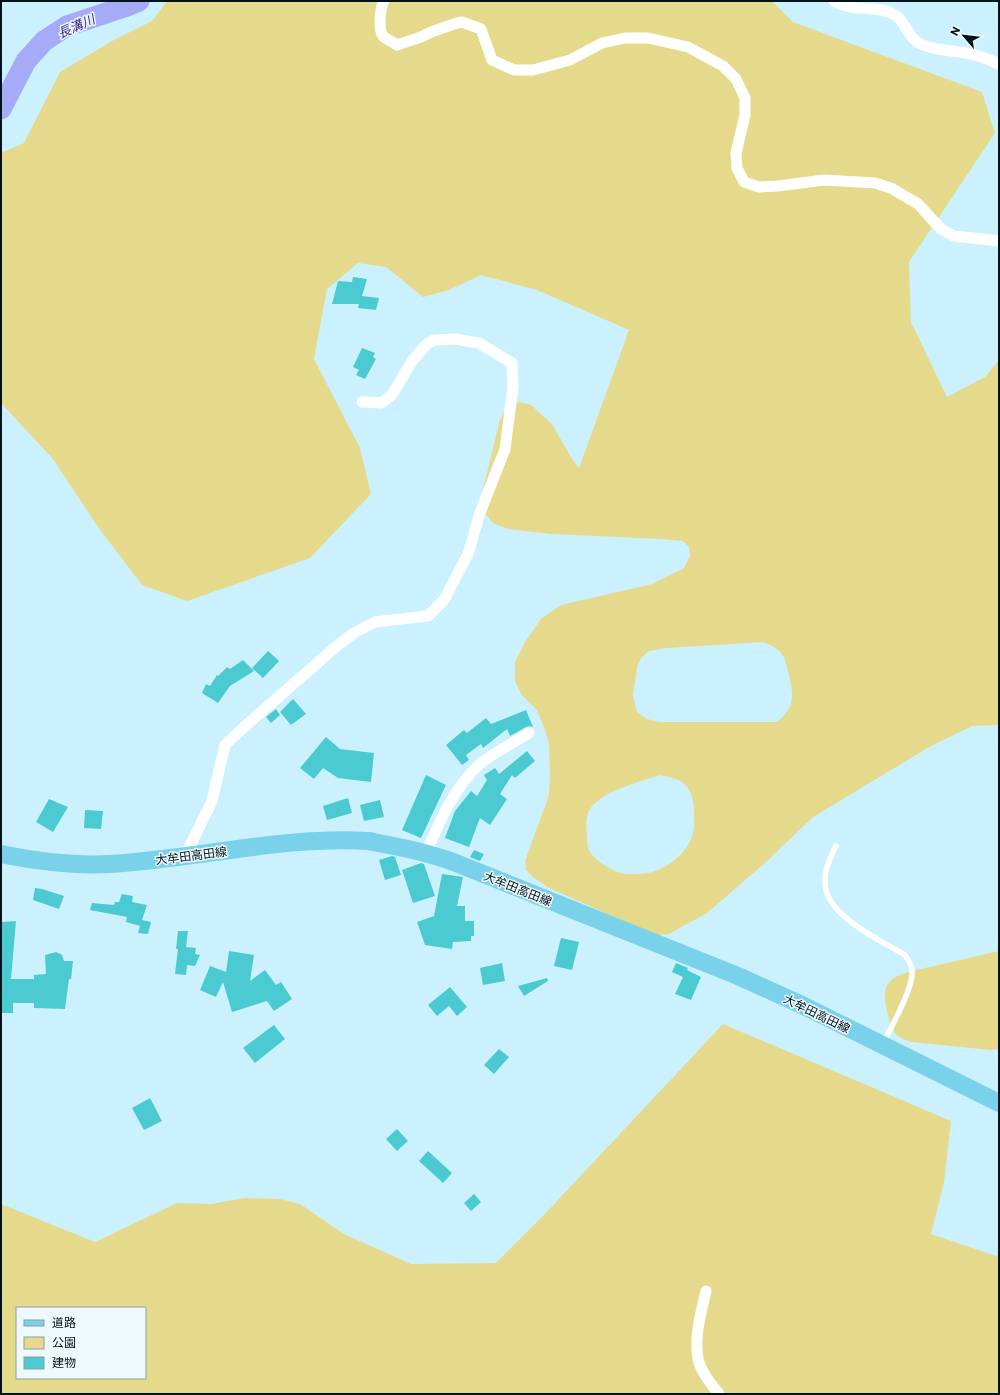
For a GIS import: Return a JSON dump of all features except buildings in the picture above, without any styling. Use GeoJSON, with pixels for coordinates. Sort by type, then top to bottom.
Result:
{"type":"FeatureCollection","features":[{"type":"Feature","properties":{"kind":"main road","name":"大牟田高田線"},"geometry":{"type":"LineString","coordinates":[[1,854],[28,859],[86,864],[108,864],[294,843],[330,841],[370,841],[426,853],[451,861],[738,976],[802,1005],[999,1103]]}},
{"type":"Feature","properties":{"kind":"street"},"geometry":{"type":"LineString","coordinates":[[384,1],[382,4],[380,25],[383,36],[397,44],[462,22],[481,28],[492,60],[514,70],[533,70],[570,60],[602,43],[625,38],[648,38],[688,47],[723,66],[736,79],[745,98],[745,116],[736,153],[737,168],[744,182],[759,187],[824,180],[875,184],[891,188],[918,204],[941,229],[954,236],[999,241]]}},
{"type":"Feature","properties":{"kind":"street"},"geometry":{"type":"LineString","coordinates":[[834,1],[850,7],[880,10],[895,14],[916,41],[937,49],[970,54],[999,64]]}},
{"type":"Feature","properties":{"kind":"street"},"geometry":{"type":"LineString","coordinates":[[185,856],[212,801],[225,745],[332,650],[354,633],[375,622],[428,616],[444,600],[468,554],[480,513],[505,449],[513,387],[512,363],[479,343],[455,339],[434,340],[427,344],[412,361],[392,395],[381,403],[362,402]]}},
{"type":"Feature","properties":{"kind":"street"},"geometry":{"type":"LineString","coordinates":[[426,853],[440,820],[464,780],[481,764],[529,733]]}},
{"type":"Feature","properties":{"kind":"street"},"geometry":{"type":"LineString","coordinates":[[706,1291],[697,1332],[698,1360],[706,1376],[719,1394]]}},
{"type":"Feature","properties":{"kind":"lane"},"geometry":{"type":"LineString","coordinates":[[836,846],[828,863],[826,879],[827,893],[834,904],[848,920],[904,955],[910,963],[912,974],[910,986],[882,1046]]}},
{"type":"Feature","properties":{"kind":"green space"},"geometry":{"type":"Polygon","coordinates":[[[167,1],[772,1],[793,22],[982,92],[995,133],[909,262],[911,322],[947,397],[985,377],[999,360],[999,725],[972,726],[931,746],[813,817],[765,863],[707,913],[669,934],[658,935],[637,927],[549,888],[533,877],[526,870],[525,861],[549,795],[549,743],[536,709],[521,694],[515,681],[515,662],[525,642],[541,619],[561,605],[652,584],[684,568],[690,556],[689,547],[683,541],[552,534],[508,529],[493,523],[487,516],[480,501],[500,420],[509,405],[520,402],[531,405],[552,424],[572,459],[579,468],[629,330],[537,290],[481,275],[449,290],[423,297],[386,267],[358,263],[327,289],[314,359],[360,448],[371,494],[310,558],[187,601],[142,585],[98,527],[53,459],[1,403],[1,153],[24,143],[60,72],[112,41],[152,21],[167,1]],[[763,642],[667,648],[649,651],[641,658],[637,667],[633,695],[637,712],[647,719],[660,722],[777,722],[788,710],[791,704],[791,686],[785,661],[781,653],[774,647],[763,642]],[[660,775],[612,792],[595,803],[588,812],[586,825],[588,847],[592,854],[605,866],[625,874],[646,873],[669,864],[682,853],[687,846],[694,830],[694,804],[692,796],[689,789],[681,781],[660,775]]]}},
{"type":"Feature","properties":{"kind":"green space"},"geometry":{"type":"Polygon","coordinates":[[[999,951],[999,1049],[991,1050],[911,1042],[900,1038],[895,1033],[888,1017],[885,998],[886,988],[892,979],[908,972],[999,951]]]}},
{"type":"Feature","properties":{"kind":"green space"},"geometry":{"type":"Polygon","coordinates":[[[723,1024],[951,1121],[944,1182],[931,1234],[999,1257],[999,1394],[1,1394],[1,1204],[95,1242],[177,1203],[211,1204],[246,1198],[280,1199],[300,1204],[344,1234],[411,1264],[496,1263],[541,1218],[723,1024]]]}},
{"type":"Feature","properties":{"kind":"waterway","name":"長溝川"},"geometry":{"type":"LineString","coordinates":[[1,109],[26,61],[44,41],[67,26],[139,1]]}}]}
